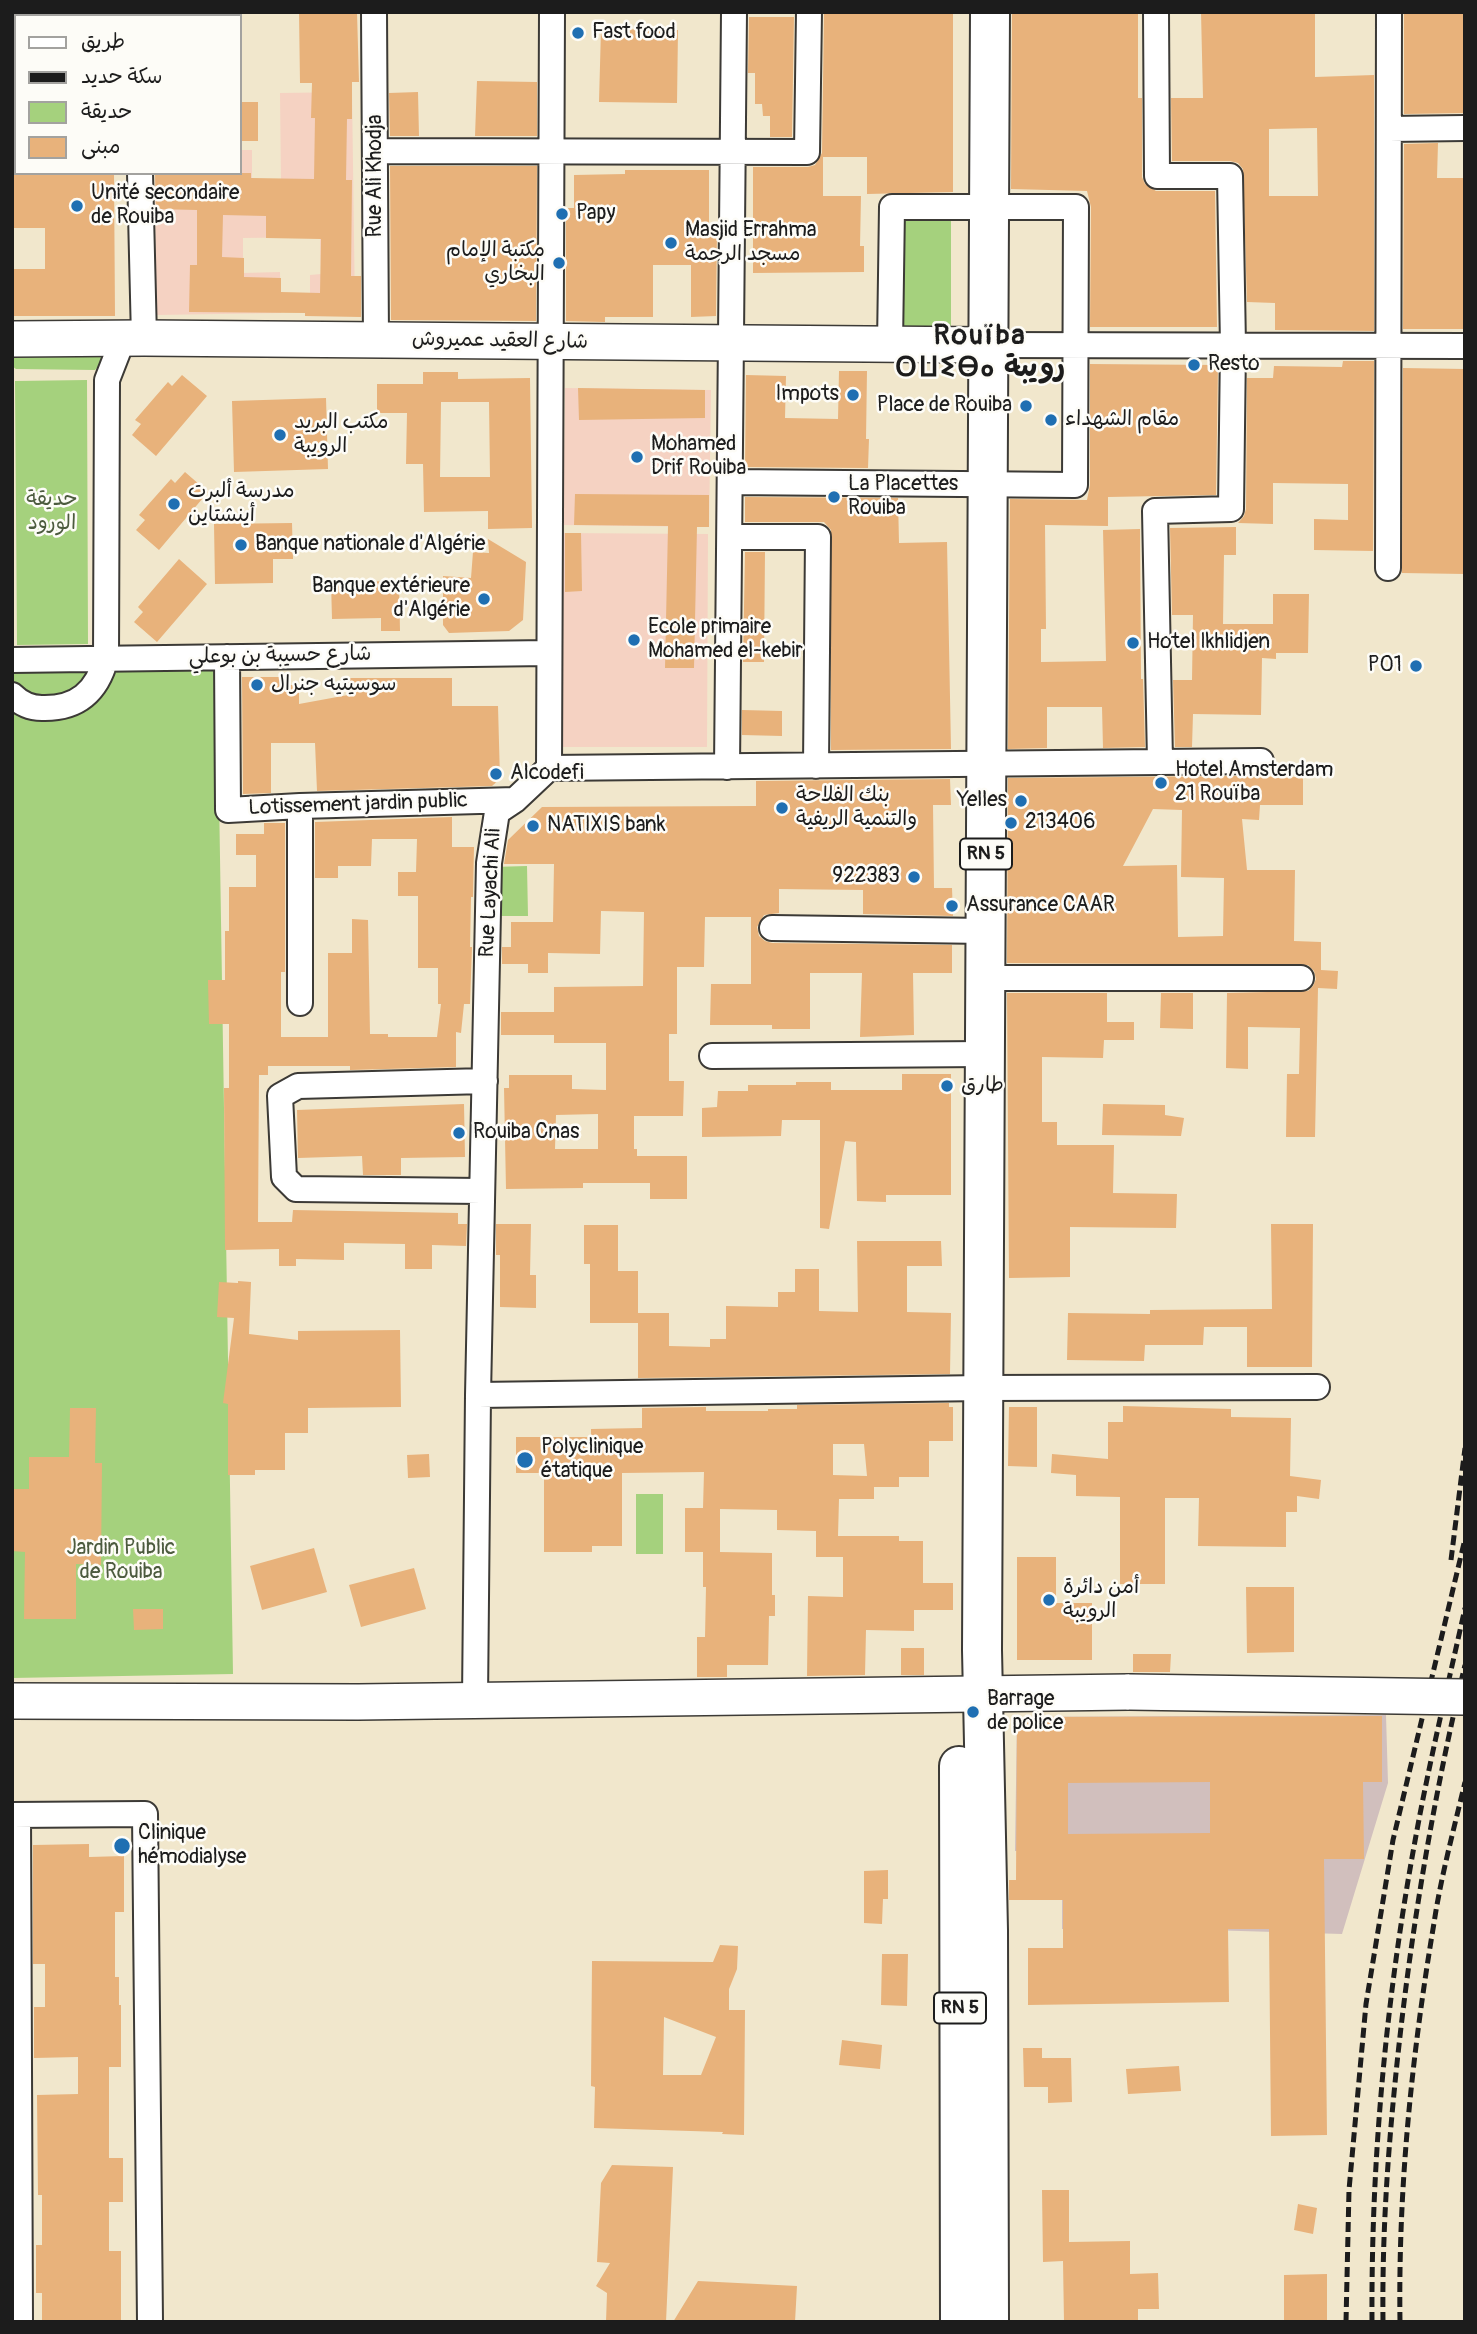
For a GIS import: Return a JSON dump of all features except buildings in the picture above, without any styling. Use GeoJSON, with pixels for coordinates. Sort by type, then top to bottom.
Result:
{"type":"FeatureCollection","features":[{"type":"Feature","properties":{"kind":"highway","name":"RN 5"},"geometry":{"type":"LineString","coordinates":[[960,2322],[971,1695],[984,1388],[990,12]]}},
{"type":"Feature","properties":{"kind":"highway","name":"RN 5"},"geometry":{"type":"LineString","coordinates":[[971,1695],[988,1943],[989,2322]]}},
{"type":"Feature","properties":{"kind":"main road","name":"شارع العقيد عميروش"},"geometry":{"type":"LineString","coordinates":[[12,340],[133,338],[987,345]]}},
{"type":"Feature","properties":{"kind":"main road"},"geometry":{"type":"LineString","coordinates":[[12,1701],[358,1702],[1129,1692],[1465,1697]]}},
{"type":"Feature","properties":{"kind":"street","name":"Rue Ali Khodja"},"geometry":{"type":"LineString","coordinates":[[374,12],[376,340]]}},
{"type":"Feature","properties":{"kind":"street"},"geometry":{"type":"LineString","coordinates":[[552,12],[548,768],[1261,761]]}},
{"type":"Feature","properties":{"kind":"street"},"geometry":{"type":"LineString","coordinates":[[727,767],[734,12]]}},
{"type":"Feature","properties":{"kind":"street"},"geometry":{"type":"LineString","coordinates":[[376,151],[807,152],[809,12]]}},
{"type":"Feature","properties":{"kind":"street"},"geometry":{"type":"LineString","coordinates":[[1156,12],[1157,176],[1230,176],[1233,345],[1231,509],[1155,511],[1160,761]]}},
{"type":"Feature","properties":{"kind":"street"},"geometry":{"type":"LineString","coordinates":[[1388,568],[1389,12]]}},
{"type":"Feature","properties":{"kind":"street"},"geometry":{"type":"LineString","coordinates":[[1389,129],[1465,128]]}},
{"type":"Feature","properties":{"kind":"street"},"geometry":{"type":"LineString","coordinates":[[12,695],[33,708],[69,706],[98,681],[106,658],[107,380],[133,338],[140,175]]}},
{"type":"Feature","properties":{"kind":"street"},"geometry":{"type":"LineString","coordinates":[[730,482],[1075,485],[1076,207],[892,207],[890,344]]}},
{"type":"Feature","properties":{"kind":"street"},"geometry":{"type":"LineString","coordinates":[[987,345],[1465,346]]}},
{"type":"Feature","properties":{"kind":"street"},"geometry":{"type":"LineString","coordinates":[[730,537],[818,537],[816,766]]}},
{"type":"Feature","properties":{"kind":"street","name":"شارع حسيبة بن بوعلي"},"geometry":{"type":"LineString","coordinates":[[12,660],[548,653]]}},
{"type":"Feature","properties":{"kind":"street","name":"Lotissement jardin public"},"geometry":{"type":"LineString","coordinates":[[227,657],[228,810],[515,800]]}},
{"type":"Feature","properties":{"kind":"street","name":"Rue Layachi Ali"},"geometry":{"type":"LineString","coordinates":[[475,1699],[481,1191],[489,863],[497,812],[515,800],[548,768]]}},
{"type":"Feature","properties":{"kind":"street"},"geometry":{"type":"LineString","coordinates":[[300,806],[300,1003]]}},
{"type":"Feature","properties":{"kind":"street"},"geometry":{"type":"LineString","coordinates":[[772,929],[986,931]]}},
{"type":"Feature","properties":{"kind":"street"},"geometry":{"type":"LineString","coordinates":[[986,978],[1301,978]]}},
{"type":"Feature","properties":{"kind":"street"},"geometry":{"type":"LineString","coordinates":[[712,1056],[985,1054]]}},
{"type":"Feature","properties":{"kind":"street"},"geometry":{"type":"LineString","coordinates":[[481,1191],[296,1189],[284,1177],[280,1096],[298,1086],[485,1081]]}},
{"type":"Feature","properties":{"kind":"street"},"geometry":{"type":"LineString","coordinates":[[478,1395],[984,1388],[1317,1387]]}},
{"type":"Feature","properties":{"kind":"street"},"geometry":{"type":"LineString","coordinates":[[20,2322],[15,1815],[145,1814],[150,2322]]}},
{"type":"Feature","properties":{"kind":"shaded area"},"geometry":{"type":"Polygon","coordinates":[[[352,92],[355,311],[310,312],[310,275],[321,274],[320,237],[243,238],[243,273],[280,272],[281,313],[156,315],[155,175],[242,175],[242,150],[252,150],[252,183],[281,183],[280,93],[352,92]]]}},
{"type":"Feature","properties":{"kind":"shaded area","name":"Mohamed Drif Rouiba"},"geometry":{"type":"Polygon","coordinates":[[[565,388],[711,390],[709,527],[563,525],[565,388]]]}},
{"type":"Feature","properties":{"kind":"shaded area","name":"Ecole primaire Mohamed el-kebir"},"geometry":{"type":"Polygon","coordinates":[[[562,533],[708,534],[707,747],[561,747],[562,533]]]}},
{"type":"Feature","properties":{"kind":"shaded area"},"geometry":{"type":"Polygon","coordinates":[[[1386,1715],[1388,1783],[1342,1934],[1062,1929],[1062,1850],[1015,1851],[1017,1717],[1386,1715]]]}},
{"type":"Feature","properties":{"kind":"green space"},"geometry":{"type":"Polygon","coordinates":[[[899,219],[951,219],[951,331],[898,331],[899,219]]]}},
{"type":"Feature","properties":{"kind":"green space"},"geometry":{"type":"Polygon","coordinates":[[[12,354],[109,356],[95,370],[16,369],[12,366],[12,354]]]}},
{"type":"Feature","properties":{"kind":"green space","name":"حديقة الورود"},"geometry":{"type":"Polygon","coordinates":[[[87,380],[88,644],[17,645],[15,381],[87,380]]]}},
{"type":"Feature","properties":{"kind":"green space","name":"Jardin Public de Rouiba"},"geometry":{"type":"Polygon","coordinates":[[[217,669],[233,1674],[12,1678],[12,672],[217,669]]]}},
{"type":"Feature","properties":{"kind":"green space"},"geometry":{"type":"Polygon","coordinates":[[[527,866],[528,916],[493,916],[493,867],[527,866]]]}},
{"type":"Feature","properties":{"kind":"green space"},"geometry":{"type":"Polygon","coordinates":[[[636,1494],[663,1494],[663,1554],[636,1554],[636,1494]]]}},
{"type":"Feature","properties":{"kind":"railway"},"geometry":{"type":"LineString","coordinates":[[1451,1560],[1465,1448]]}},
{"type":"Feature","properties":{"kind":"railway"},"geometry":{"type":"LineString","coordinates":[[1346,2322],[1349,2190],[1366,2004],[1393,1840],[1465,1539]]}},
{"type":"Feature","properties":{"kind":"railway"},"geometry":{"type":"LineString","coordinates":[[1372,2322],[1374,2201],[1388,2020],[1420,1812],[1465,1608]]}},
{"type":"Feature","properties":{"kind":"railway"},"geometry":{"type":"LineString","coordinates":[[1383,2322],[1387,2173],[1407,1978],[1432,1821],[1465,1665]]}},
{"type":"Feature","properties":{"kind":"railway"},"geometry":{"type":"LineString","coordinates":[[1400,2322],[1401,2222],[1413,2071],[1437,1905],[1465,1782]]}},
{"type":"Feature","properties":{"kind":"place","name":"Fast food"},"geometry":{"type":"Point","coordinates":[578,33]}},
{"type":"Feature","properties":{"kind":"place","name":"Unité secondaire de Rouiba"},"geometry":{"type":"Point","coordinates":[77,206]}},
{"type":"Feature","properties":{"kind":"place","name":"Papy"},"geometry":{"type":"Point","coordinates":[562,214]}},
{"type":"Feature","properties":{"kind":"place","name":"Masjid Errahma مسجد الرحمة"},"geometry":{"type":"Point","coordinates":[671,243]}},
{"type":"Feature","properties":{"kind":"place","name":"مكتبة الإمام البخاري"},"geometry":{"type":"Point","coordinates":[559,263]}},
{"type":"Feature","properties":{"kind":"place","name":"Resto"},"geometry":{"type":"Point","coordinates":[1194,365]}},
{"type":"Feature","properties":{"kind":"place","name":"Impots"},"geometry":{"type":"Point","coordinates":[853,395]}},
{"type":"Feature","properties":{"kind":"place","name":"Place de Rouiba"},"geometry":{"type":"Point","coordinates":[1026,406]}},
{"type":"Feature","properties":{"kind":"place","name":"مقام الشهداء"},"geometry":{"type":"Point","coordinates":[1051,420]}},
{"type":"Feature","properties":{"kind":"place","name":"مكتب البريد الرويبة"},"geometry":{"type":"Point","coordinates":[280,435]}},
{"type":"Feature","properties":{"kind":"place","name":"Mohamed Drif Rouiba"},"geometry":{"type":"Point","coordinates":[637,457]}},
{"type":"Feature","properties":{"kind":"place","name":"La Placettes Rouiba"},"geometry":{"type":"Point","coordinates":[834,497]}},
{"type":"Feature","properties":{"kind":"place","name":"مدرسة ألبرت أينشتاين"},"geometry":{"type":"Point","coordinates":[174,504]}},
{"type":"Feature","properties":{"kind":"place","name":"Banque nationale d'Algérie"},"geometry":{"type":"Point","coordinates":[241,545]}},
{"type":"Feature","properties":{"kind":"place","name":"Banque extérieure d'Algérie"},"geometry":{"type":"Point","coordinates":[484,599]}},
{"type":"Feature","properties":{"kind":"place","name":"Ecole primaire Mohamed el-kebir"},"geometry":{"type":"Point","coordinates":[634,640]}},
{"type":"Feature","properties":{"kind":"place","name":"Hotel Ikhlidjen"},"geometry":{"type":"Point","coordinates":[1133,643]}},
{"type":"Feature","properties":{"kind":"place","name":"P01"},"geometry":{"type":"Point","coordinates":[1416,666]}},
{"type":"Feature","properties":{"kind":"place","name":"سوسيتيه جنرال"},"geometry":{"type":"Point","coordinates":[257,685]}},
{"type":"Feature","properties":{"kind":"place","name":"Alcodefi"},"geometry":{"type":"Point","coordinates":[496,774]}},
{"type":"Feature","properties":{"kind":"place","name":"Hotel Amsterdam 21 Rouïba"},"geometry":{"type":"Point","coordinates":[1161,783]}},
{"type":"Feature","properties":{"kind":"place","name":"Yelles"},"geometry":{"type":"Point","coordinates":[1021,801]}},
{"type":"Feature","properties":{"kind":"place","name":"بنك الفلاحة والتنمية الريفية"},"geometry":{"type":"Point","coordinates":[782,808]}},
{"type":"Feature","properties":{"kind":"place","name":"213406"},"geometry":{"type":"Point","coordinates":[1011,823]}},
{"type":"Feature","properties":{"kind":"place","name":"NATIXIS bank"},"geometry":{"type":"Point","coordinates":[533,826]}},
{"type":"Feature","properties":{"kind":"place","name":"922383"},"geometry":{"type":"Point","coordinates":[914,877]}},
{"type":"Feature","properties":{"kind":"place","name":"Assurance CAAR"},"geometry":{"type":"Point","coordinates":[952,906]}},
{"type":"Feature","properties":{"kind":"place","name":"طارق"},"geometry":{"type":"Point","coordinates":[947,1086]}},
{"type":"Feature","properties":{"kind":"place","name":"Rouiba Cnas"},"geometry":{"type":"Point","coordinates":[459,1133]}},
{"type":"Feature","properties":{"kind":"place","name":"Polyclinique étatique"},"geometry":{"type":"Point","coordinates":[525,1460]}},
{"type":"Feature","properties":{"kind":"place","name":"أمن دائرة الرويبة"},"geometry":{"type":"Point","coordinates":[1049,1600]}},
{"type":"Feature","properties":{"kind":"place","name":"Barrage de police"},"geometry":{"type":"Point","coordinates":[973,1712]}},
{"type":"Feature","properties":{"kind":"place","name":"Clinique hémodialyse"},"geometry":{"type":"Point","coordinates":[122,1846]}},
{"type":"Feature","properties":{"kind":"district","name":"Rouïba ⵔⵡⵉⴱⴰ رويبة"},"geometry":{"type":"Point","coordinates":[980,353]}}]}
